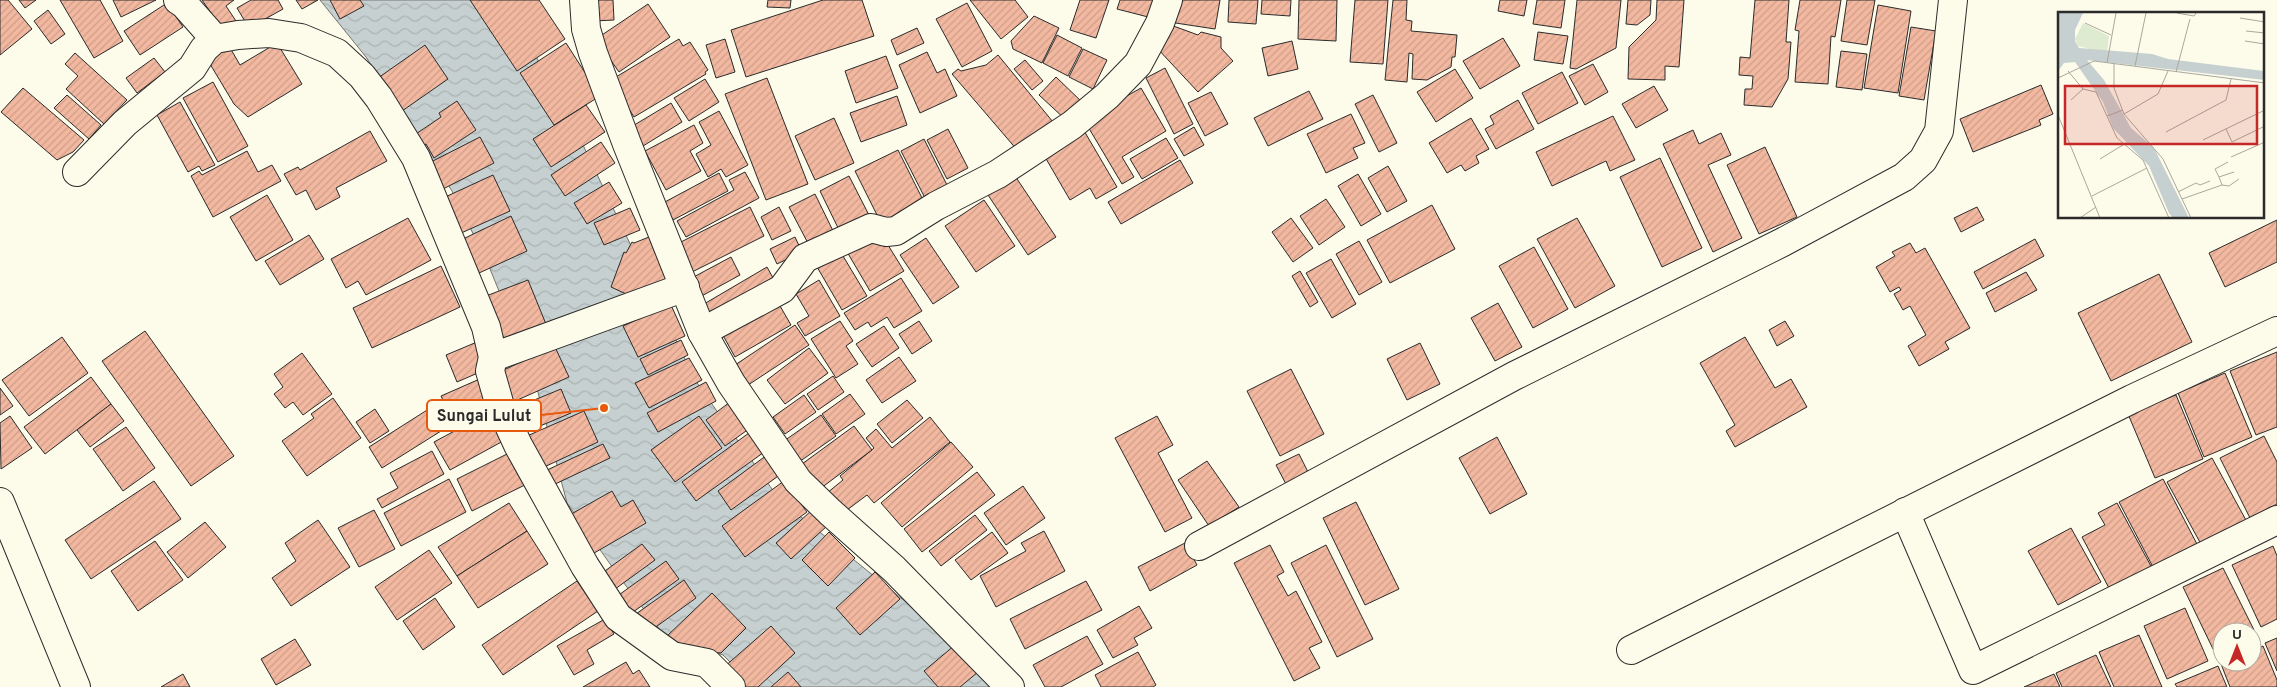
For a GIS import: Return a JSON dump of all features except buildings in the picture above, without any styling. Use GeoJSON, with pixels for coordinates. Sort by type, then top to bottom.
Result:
{"type":"FeatureCollection","features":[{"type":"Feature","properties":{"kind":"street"},"geometry":{"type":"LineString","coordinates":[[178,0],[184,4],[215,39]]}},
{"type":"Feature","properties":{"kind":"street"},"geometry":{"type":"LineString","coordinates":[[584,0],[586,29],[593,54],[627,144],[677,290],[730,383],[798,480],[830,512],[894,568],[1010,687]]}},
{"type":"Feature","properties":{"kind":"street"},"geometry":{"type":"LineString","coordinates":[[702,332],[782,289],[805,258],[870,228],[886,232],[896,231],[936,206],[998,174],[1072,125],[1107,96],[1138,64],[1160,23],[1168,0]]}},
{"type":"Feature","properties":{"kind":"street"},"geometry":{"type":"LineString","coordinates":[[1199,546],[1514,376],[1783,242],[1904,177],[1923,160],[1940,131],[1953,0]]}},
{"type":"Feature","properties":{"kind":"street"},"geometry":{"type":"LineString","coordinates":[[77,172],[125,123],[192,68],[204,49],[215,39],[269,33],[301,38],[337,54],[362,76],[379,98],[416,158],[486,327],[500,355]]}},
{"type":"Feature","properties":{"kind":"street"},"geometry":{"type":"LineString","coordinates":[[677,290],[500,355],[490,372],[518,446],[585,566],[618,617],[672,656],[707,663],[728,686]]}},
{"type":"Feature","properties":{"kind":"street"},"geometry":{"type":"LineString","coordinates":[[1631,650],[2132,399],[2277,331]]}},
{"type":"Feature","properties":{"kind":"street"},"geometry":{"type":"LineString","coordinates":[[0,502],[76,687]]}},
{"type":"Feature","properties":{"kind":"street"},"geometry":{"type":"LineString","coordinates":[[1905,512],[1973,670],[2277,520]]}},
{"type":"Feature","properties":{"kind":"water"},"geometry":{"type":"Polygon","coordinates":[[[320,0],[503,0],[563,103],[695,380],[779,499],[912,607],[997,687],[755,687],[723,655],[663,634],[620,578],[567,503],[534,377],[488,264],[452,191],[366,57],[320,0]]]}},
{"type":"Feature","properties":{"kind":"place","name":"Sungai Lulut"},"geometry":{"type":"Point","coordinates":[604,408]}}]}
